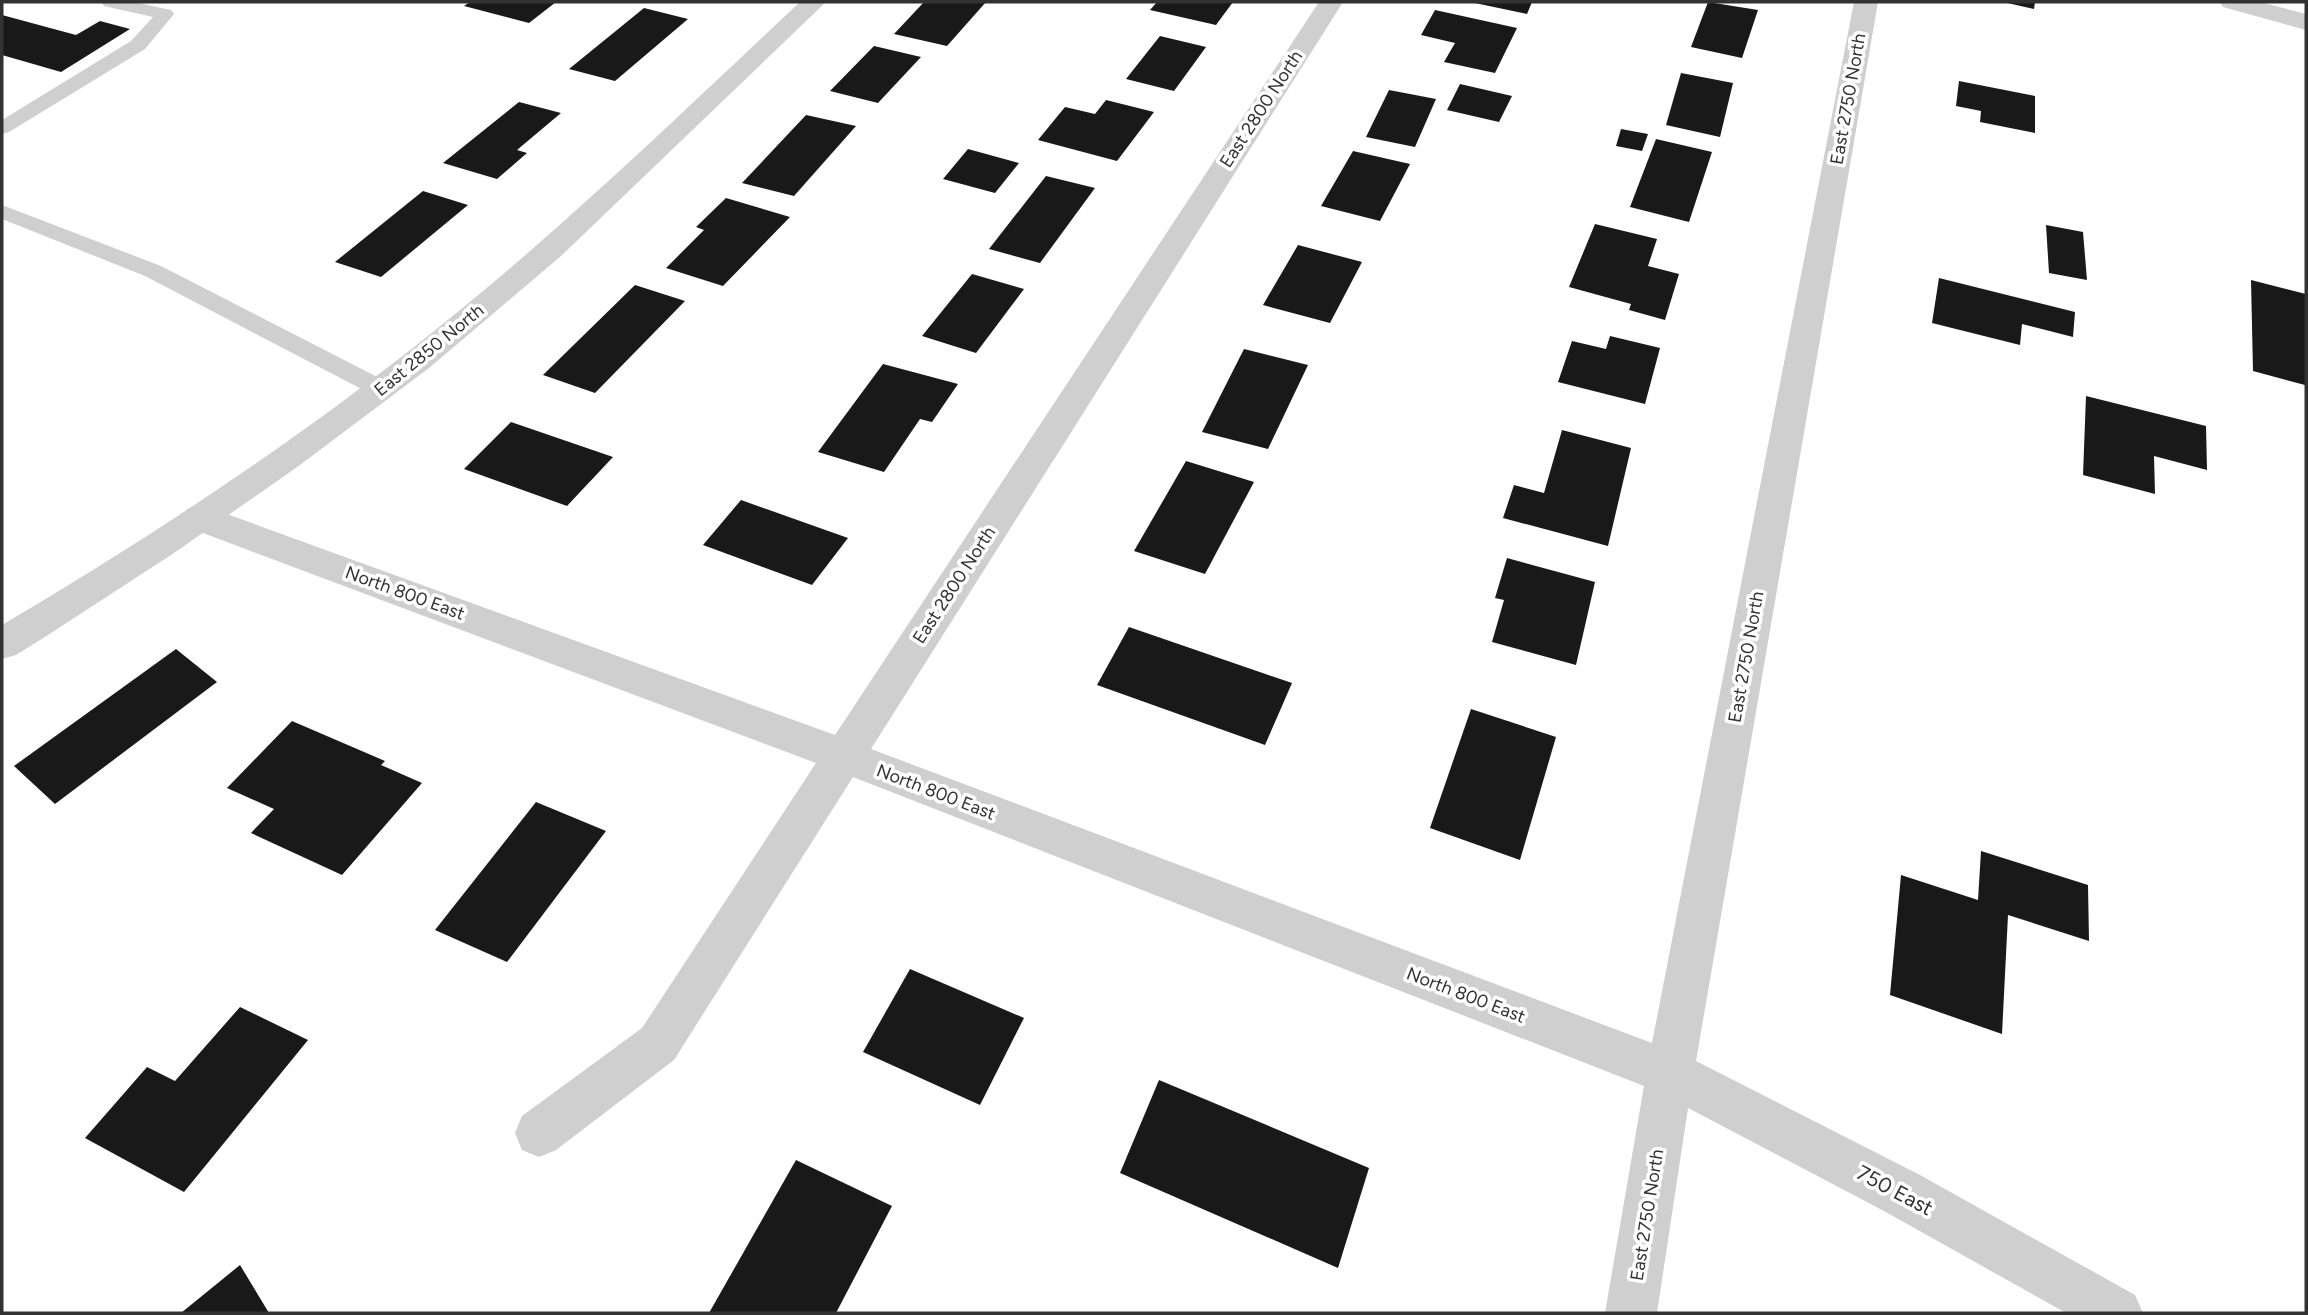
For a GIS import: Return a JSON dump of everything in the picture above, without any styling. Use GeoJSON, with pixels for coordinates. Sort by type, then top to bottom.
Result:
{"type":"FeatureCollection","features":[{"type":"Feature","properties":{"kind":"street","name":"East 2850 North"},"geometry":{"type":"LineString","coordinates":[[2,644],[130,566],[381,389],[511,284],[814,2]]}},
{"type":"Feature","properties":{"kind":"street","name":"East 2800 North"},"geometry":{"type":"LineString","coordinates":[[539,1133],[658,1044],[1331,2]]}},
{"type":"Feature","properties":{"kind":"street","name":"East 2750 North"},"geometry":{"type":"LineString","coordinates":[[1631,1313],[1670,1073],[1866,2]]}},
{"type":"Feature","properties":{"kind":"street"},"geometry":{"type":"LineString","coordinates":[[2232,2],[2306,22]]}},
{"type":"Feature","properties":{"kind":"street","name":"North 800 East"},"geometry":{"type":"LineString","coordinates":[[200,518],[844,756],[1670,1073]]}},
{"type":"Feature","properties":{"kind":"street","name":"750 East"},"geometry":{"type":"LineString","coordinates":[[1670,1073],[1902,1193],[2117,1313]]}},
{"type":"Feature","properties":{"kind":"lane"},"geometry":{"type":"LineString","coordinates":[[2,128],[138,45],[165,14],[110,2]]}},
{"type":"Feature","properties":{"kind":"lane"},"geometry":{"type":"LineString","coordinates":[[2,211],[153,271],[381,389]]}},
{"type":"Feature","properties":{"kind":"building"},"geometry":{"type":"Polygon","coordinates":[[[470,2],[556,2],[529,23],[464,6],[470,2]]]}},
{"type":"Feature","properties":{"kind":"building"},"geometry":{"type":"Polygon","coordinates":[[[924,2],[986,2],[947,46],[894,34],[924,2]]]}},
{"type":"Feature","properties":{"kind":"building"},"geometry":{"type":"Polygon","coordinates":[[[1157,2],[1233,2],[1216,25],[1150,10],[1157,2]]]}},
{"type":"Feature","properties":{"kind":"building"},"geometry":{"type":"Polygon","coordinates":[[[1470,2],[1532,2],[1527,14],[1470,2]]]}},
{"type":"Feature","properties":{"kind":"building"},"geometry":{"type":"Polygon","coordinates":[[[1708,2],[1758,10],[1742,58],[1691,47],[1708,2]]]}},
{"type":"Feature","properties":{"kind":"building"},"geometry":{"type":"Polygon","coordinates":[[[2003,2],[2035,2],[2034,9],[2003,2]]]}},
{"type":"Feature","properties":{"kind":"building"},"geometry":{"type":"Polygon","coordinates":[[[644,8],[688,19],[615,81],[569,69],[644,8]]]}},
{"type":"Feature","properties":{"kind":"building"},"geometry":{"type":"Polygon","coordinates":[[[1435,10],[1517,28],[1495,73],[1444,62],[1455,43],[1421,35],[1435,10]]]}},
{"type":"Feature","properties":{"kind":"building"},"geometry":{"type":"Polygon","coordinates":[[[2,15],[76,35],[100,21],[130,29],[61,72],[2,55],[2,15]]]}},
{"type":"Feature","properties":{"kind":"building"},"geometry":{"type":"Polygon","coordinates":[[[1160,36],[1206,47],[1174,91],[1126,79],[1160,36]]]}},
{"type":"Feature","properties":{"kind":"building"},"geometry":{"type":"Polygon","coordinates":[[[874,46],[921,57],[878,103],[830,91],[874,46]]]}},
{"type":"Feature","properties":{"kind":"building"},"geometry":{"type":"Polygon","coordinates":[[[1681,73],[1733,83],[1720,137],[1666,125],[1681,73]]]}},
{"type":"Feature","properties":{"kind":"building"},"geometry":{"type":"Polygon","coordinates":[[[1959,81],[2035,96],[2035,133],[1980,122],[1981,111],[1956,106],[1959,81]]]}},
{"type":"Feature","properties":{"kind":"building"},"geometry":{"type":"Polygon","coordinates":[[[1460,84],[1512,96],[1499,122],[1447,110],[1460,84]]]}},
{"type":"Feature","properties":{"kind":"building"},"geometry":{"type":"Polygon","coordinates":[[[1389,90],[1436,99],[1415,147],[1366,137],[1389,90]]]}},
{"type":"Feature","properties":{"kind":"building"},"geometry":{"type":"Polygon","coordinates":[[[1106,100],[1154,112],[1117,161],[1038,140],[1065,107],[1095,114],[1106,100]]]}},
{"type":"Feature","properties":{"kind":"building"},"geometry":{"type":"Polygon","coordinates":[[[519,102],[561,113],[517,150],[527,153],[497,179],[443,163],[519,102]]]}},
{"type":"Feature","properties":{"kind":"building"},"geometry":{"type":"Polygon","coordinates":[[[806,115],[856,126],[794,196],[742,183],[806,115]]]}},
{"type":"Feature","properties":{"kind":"building"},"geometry":{"type":"Polygon","coordinates":[[[1621,129],[1648,134],[1642,151],[1616,146],[1621,129]]]}},
{"type":"Feature","properties":{"kind":"building"},"geometry":{"type":"Polygon","coordinates":[[[1656,139],[1712,152],[1689,222],[1630,207],[1656,139]]]}},
{"type":"Feature","properties":{"kind":"building"},"geometry":{"type":"Polygon","coordinates":[[[968,149],[1019,163],[995,193],[943,179],[968,149]]]}},
{"type":"Feature","properties":{"kind":"building"},"geometry":{"type":"Polygon","coordinates":[[[1353,151],[1410,164],[1380,221],[1321,206],[1353,151]]]}},
{"type":"Feature","properties":{"kind":"building"},"geometry":{"type":"Polygon","coordinates":[[[1046,176],[1095,188],[1040,263],[989,249],[1046,176]]]}},
{"type":"Feature","properties":{"kind":"building"},"geometry":{"type":"Polygon","coordinates":[[[423,191],[468,205],[381,277],[335,262],[423,191]]]}},
{"type":"Feature","properties":{"kind":"building"},"geometry":{"type":"Polygon","coordinates":[[[726,198],[790,217],[723,286],[666,268],[704,230],[696,227],[726,198]]]}},
{"type":"Feature","properties":{"kind":"building"},"geometry":{"type":"Polygon","coordinates":[[[1595,224],[1657,239],[1648,266],[1679,274],[1665,320],[1629,310],[1631,304],[1569,287],[1595,224]]]}},
{"type":"Feature","properties":{"kind":"building"},"geometry":{"type":"Polygon","coordinates":[[[2046,225],[2083,232],[2087,280],[2049,273],[2046,225]]]}},
{"type":"Feature","properties":{"kind":"building"},"geometry":{"type":"Polygon","coordinates":[[[1298,245],[1362,262],[1330,323],[1263,305],[1298,245]]]}},
{"type":"Feature","properties":{"kind":"building"},"geometry":{"type":"Polygon","coordinates":[[[972,274],[1024,289],[976,353],[922,336],[972,274]]]}},
{"type":"Feature","properties":{"kind":"building"},"geometry":{"type":"Polygon","coordinates":[[[1939,278],[2075,312],[2073,337],[2022,324],[2020,345],[1932,323],[1939,278]]]}},
{"type":"Feature","properties":{"kind":"building"},"geometry":{"type":"Polygon","coordinates":[[[2251,280],[2306,294],[2305,385],[2253,371],[2251,280]]]}},
{"type":"Feature","properties":{"kind":"building"},"geometry":{"type":"Polygon","coordinates":[[[635,285],[685,301],[595,393],[543,375],[635,285]]]}},
{"type":"Feature","properties":{"kind":"building"},"geometry":{"type":"Polygon","coordinates":[[[1610,336],[1660,348],[1645,404],[1558,382],[1572,341],[1606,349],[1610,336]]]}},
{"type":"Feature","properties":{"kind":"building"},"geometry":{"type":"Polygon","coordinates":[[[1244,349],[1308,365],[1268,449],[1202,432],[1244,349]]]}},
{"type":"Feature","properties":{"kind":"building"},"geometry":{"type":"Polygon","coordinates":[[[883,364],[958,384],[932,422],[920,419],[884,472],[818,452],[883,364]]]}},
{"type":"Feature","properties":{"kind":"building"},"geometry":{"type":"Polygon","coordinates":[[[2086,396],[2206,426],[2207,470],[2154,456],[2155,494],[2083,475],[2086,396]]]}},
{"type":"Feature","properties":{"kind":"building"},"geometry":{"type":"Polygon","coordinates":[[[511,422],[613,457],[567,506],[464,469],[511,422]]]}},
{"type":"Feature","properties":{"kind":"building"},"geometry":{"type":"Polygon","coordinates":[[[1562,430],[1631,448],[1608,546],[1503,518],[1514,485],[1544,493],[1562,430]]]}},
{"type":"Feature","properties":{"kind":"building"},"geometry":{"type":"Polygon","coordinates":[[[1186,461],[1254,482],[1205,574],[1134,551],[1186,461]]]}},
{"type":"Feature","properties":{"kind":"building"},"geometry":{"type":"Polygon","coordinates":[[[741,500],[848,538],[812,585],[703,545],[741,500]]]}},
{"type":"Feature","properties":{"kind":"building"},"geometry":{"type":"Polygon","coordinates":[[[1507,558],[1595,582],[1576,665],[1492,642],[1504,600],[1495,598],[1507,558]]]}},
{"type":"Feature","properties":{"kind":"building"},"geometry":{"type":"Polygon","coordinates":[[[1129,627],[1292,683],[1265,745],[1097,685],[1129,627]]]}},
{"type":"Feature","properties":{"kind":"building"},"geometry":{"type":"Polygon","coordinates":[[[176,649],[217,682],[55,804],[14,766],[176,649]]]}},
{"type":"Feature","properties":{"kind":"building"},"geometry":{"type":"Polygon","coordinates":[[[1471,709],[1556,737],[1520,860],[1430,828],[1471,709]]]}},
{"type":"Feature","properties":{"kind":"building"},"geometry":{"type":"Polygon","coordinates":[[[292,721],[385,761],[381,765],[422,783],[342,875],[251,833],[274,809],[227,788],[292,721]]]}},
{"type":"Feature","properties":{"kind":"building"},"geometry":{"type":"Polygon","coordinates":[[[536,802],[606,831],[507,962],[435,930],[536,802]]]}},
{"type":"Feature","properties":{"kind":"building"},"geometry":{"type":"Polygon","coordinates":[[[1981,851],[2088,885],[2089,941],[2008,915],[2002,1034],[1890,995],[1901,875],[1978,900],[1981,851]]]}},
{"type":"Feature","properties":{"kind":"building"},"geometry":{"type":"Polygon","coordinates":[[[910,969],[1024,1018],[980,1105],[863,1052],[910,969]]]}},
{"type":"Feature","properties":{"kind":"building"},"geometry":{"type":"Polygon","coordinates":[[[240,1007],[308,1040],[184,1192],[85,1138],[147,1067],[175,1081],[240,1007]]]}},
{"type":"Feature","properties":{"kind":"building"},"geometry":{"type":"Polygon","coordinates":[[[1159,1080],[1369,1168],[1338,1268],[1120,1173],[1159,1080]]]}},
{"type":"Feature","properties":{"kind":"building"},"geometry":{"type":"Polygon","coordinates":[[[796,1160],[892,1206],[836,1313],[709,1313],[796,1160]]]}},
{"type":"Feature","properties":{"kind":"building"},"geometry":{"type":"Polygon","coordinates":[[[240,1265],[269,1313],[181,1313],[240,1265]]]}}]}
